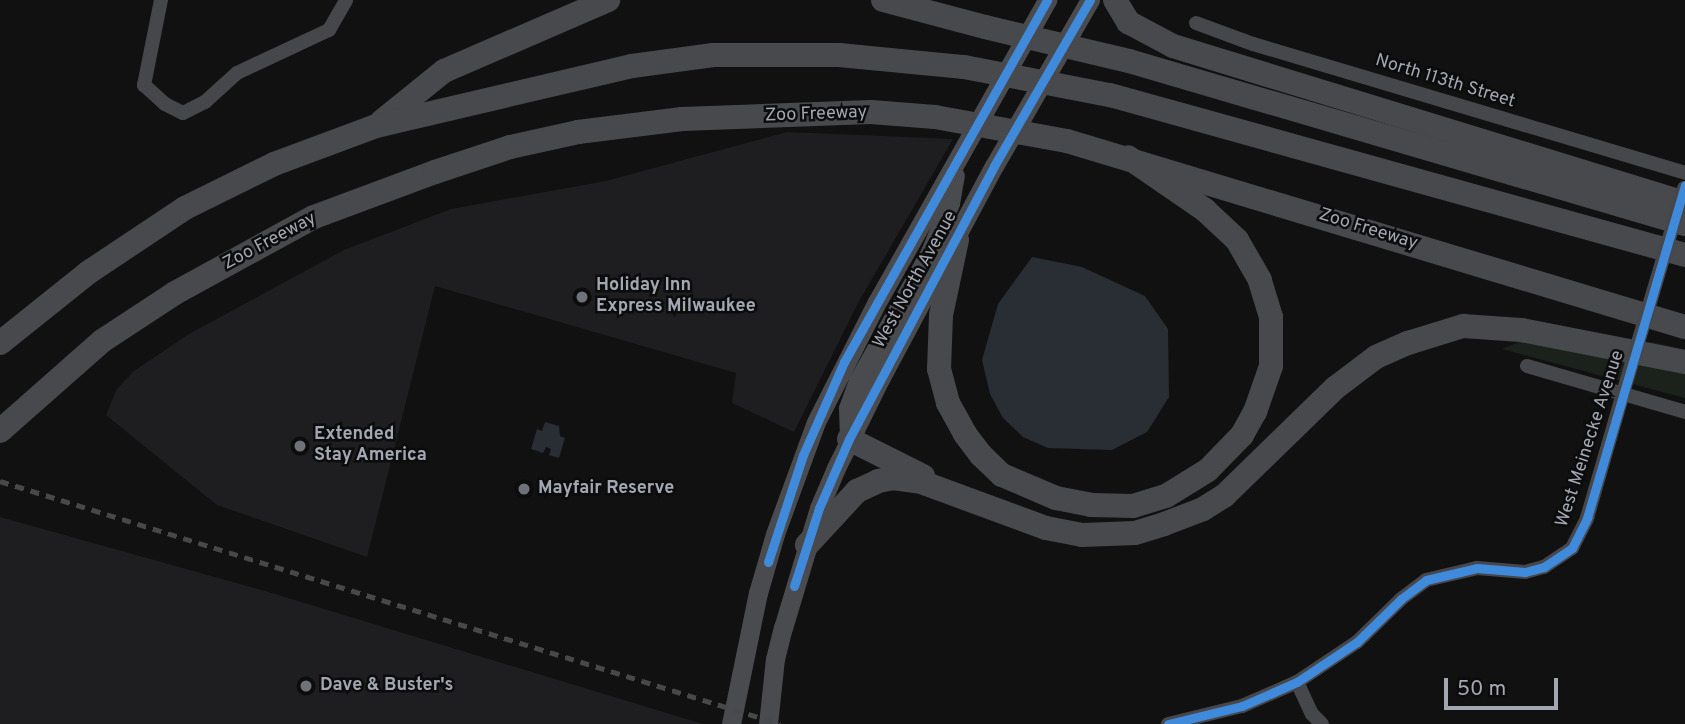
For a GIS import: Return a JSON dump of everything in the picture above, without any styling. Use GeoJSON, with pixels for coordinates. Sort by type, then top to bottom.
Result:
{"type":"FeatureCollection","features":[{"type":"Feature","properties":{"kind":"highway"},"geometry":{"type":"LineString","coordinates":[[376,126],[444,71],[608,0]]}},
{"type":"Feature","properties":{"kind":"highway"},"geometry":{"type":"LineString","coordinates":[[883,0],[1129,61],[1685,224]]}},
{"type":"Feature","properties":{"kind":"highway"},"geometry":{"type":"LineString","coordinates":[[1115,0],[1128,23],[1173,46],[1685,203]]}},
{"type":"Feature","properties":{"kind":"highway"},"geometry":{"type":"LineString","coordinates":[[0,343],[89,272],[186,208],[274,164],[376,126],[632,66],[713,55],[839,55],[964,67],[1110,95],[1685,254]]}},
{"type":"Feature","properties":{"kind":"highway","name":"Zoo Freeway"},"geometry":{"type":"LineString","coordinates":[[0,431],[102,341],[175,293],[314,217],[435,172],[538,141],[682,119],[871,112],[935,117],[1067,141],[1128,157],[1685,327]]}},
{"type":"Feature","properties":{"kind":"highway"},"geometry":{"type":"LineString","coordinates":[[957,240],[942,315],[939,369],[948,403],[965,434],[981,455],[1002,475],[1056,498],[1091,505],[1133,506],[1166,496],[1208,470],[1242,436],[1255,412],[1271,366],[1271,317],[1260,280],[1237,240],[1205,210],[1128,157]]}},
{"type":"Feature","properties":{"kind":"highway"},"geometry":{"type":"LineString","coordinates":[[807,545],[850,497],[878,481],[905,477],[1046,528],[1082,535],[1135,533],[1164,524],[1203,509],[1224,496],[1335,388],[1376,357],[1408,343],[1463,327],[1521,330],[1685,362]]}},
{"type":"Feature","properties":{"kind":"highway"},"geometry":{"type":"LineString","coordinates":[[849,439],[968,498]]}},
{"type":"Feature","properties":{"kind":"main road","name":"West North Avenue"},"geometry":{"type":"LineString","coordinates":[[732,723],[758,593],[775,534],[817,422],[857,338],[1047,0]]}},
{"type":"Feature","properties":{"kind":"main road","name":"West North Avenue"},"geometry":{"type":"LineString","coordinates":[[768,724],[775,659],[807,545],[849,439],[994,166],[1090,0]]}},
{"type":"Feature","properties":{"kind":"main road"},"geometry":{"type":"LineString","coordinates":[[817,422],[849,439],[848,408],[858,381],[930,251],[950,203],[958,160]]}},
{"type":"Feature","properties":{"kind":"street"},"geometry":{"type":"LineString","coordinates":[[161,0],[144,85],[165,104],[183,113],[205,102],[237,73],[329,30],[342,11],[345,0]]}},
{"type":"Feature","properties":{"kind":"street","name":"North 113th Street"},"geometry":{"type":"LineString","coordinates":[[1196,23],[1253,44],[1685,173]]}},
{"type":"Feature","properties":{"kind":"street","name":"West Meinecke Avenue"},"geometry":{"type":"LineString","coordinates":[[1168,724],[1242,706],[1297,682],[1357,642],[1401,599],[1426,580],[1477,568],[1525,572],[1544,567],[1572,548],[1587,518],[1685,186]]}},
{"type":"Feature","properties":{"kind":"street"},"geometry":{"type":"LineString","coordinates":[[1527,366],[1685,412]]}},
{"type":"Feature","properties":{"kind":"street"},"geometry":{"type":"LineString","coordinates":[[1297,682],[1312,714],[1322,724]]}},
{"type":"Feature","properties":{"kind":"shaded area"},"geometry":{"type":"Polygon","coordinates":[[[787,132],[953,139],[858,303],[794,432],[732,403],[736,373],[435,286],[367,557],[217,505],[106,415],[117,389],[134,371],[189,334],[344,250],[451,209],[606,181],[787,132]]]}},
{"type":"Feature","properties":{"kind":"shaded area"},"geometry":{"type":"Polygon","coordinates":[[[1032,257],[1082,267],[1145,296],[1168,329],[1169,397],[1147,432],[1112,450],[1048,448],[1023,437],[1003,418],[990,394],[982,360],[998,304],[1032,257]]]}},
{"type":"Feature","properties":{"kind":"shaded area"},"geometry":{"type":"Polygon","coordinates":[[[1581,331],[1661,344],[1685,351],[1685,398],[1502,349],[1539,334],[1581,331]]]}},
{"type":"Feature","properties":{"kind":"shaded area"},"geometry":{"type":"Polygon","coordinates":[[[545,422],[559,426],[560,436],[565,438],[559,458],[549,455],[551,449],[546,447],[543,453],[531,449],[537,429],[542,431],[545,422]]]}},
{"type":"Feature","properties":{"kind":"shaded area"},"geometry":{"type":"Polygon","coordinates":[[[0,517],[265,591],[703,724],[0,724],[0,517]]]}},
{"type":"Feature","properties":{"kind":"railway"},"geometry":{"type":"LineString","coordinates":[[0,481],[780,724]]}},
{"type":"Feature","properties":{"kind":"cycle path"},"geometry":{"type":"LineString","coordinates":[[768,562],[803,455],[844,362],[1047,0]]}},
{"type":"Feature","properties":{"kind":"cycle path"},"geometry":{"type":"LineString","coordinates":[[794,586],[819,508],[849,439],[994,166],[1090,0]]}},
{"type":"Feature","properties":{"kind":"cycle path"},"geometry":{"type":"LineString","coordinates":[[1168,724],[1242,706],[1297,682],[1357,642],[1401,599],[1426,580],[1477,568],[1525,572],[1544,567],[1572,548],[1587,518],[1685,185]]}},
{"type":"Feature","properties":{"kind":"place","name":"Holiday Inn Express Milwaukee"},"geometry":{"type":"Point","coordinates":[582,297]}},
{"type":"Feature","properties":{"kind":"place","name":"Extended Stay America"},"geometry":{"type":"Point","coordinates":[300,446]}},
{"type":"Feature","properties":{"kind":"place","name":"Mayfair Reserve"},"geometry":{"type":"Point","coordinates":[524,489]}},
{"type":"Feature","properties":{"kind":"place","name":"Dave & Buster's"},"geometry":{"type":"Point","coordinates":[306,686]}}]}
